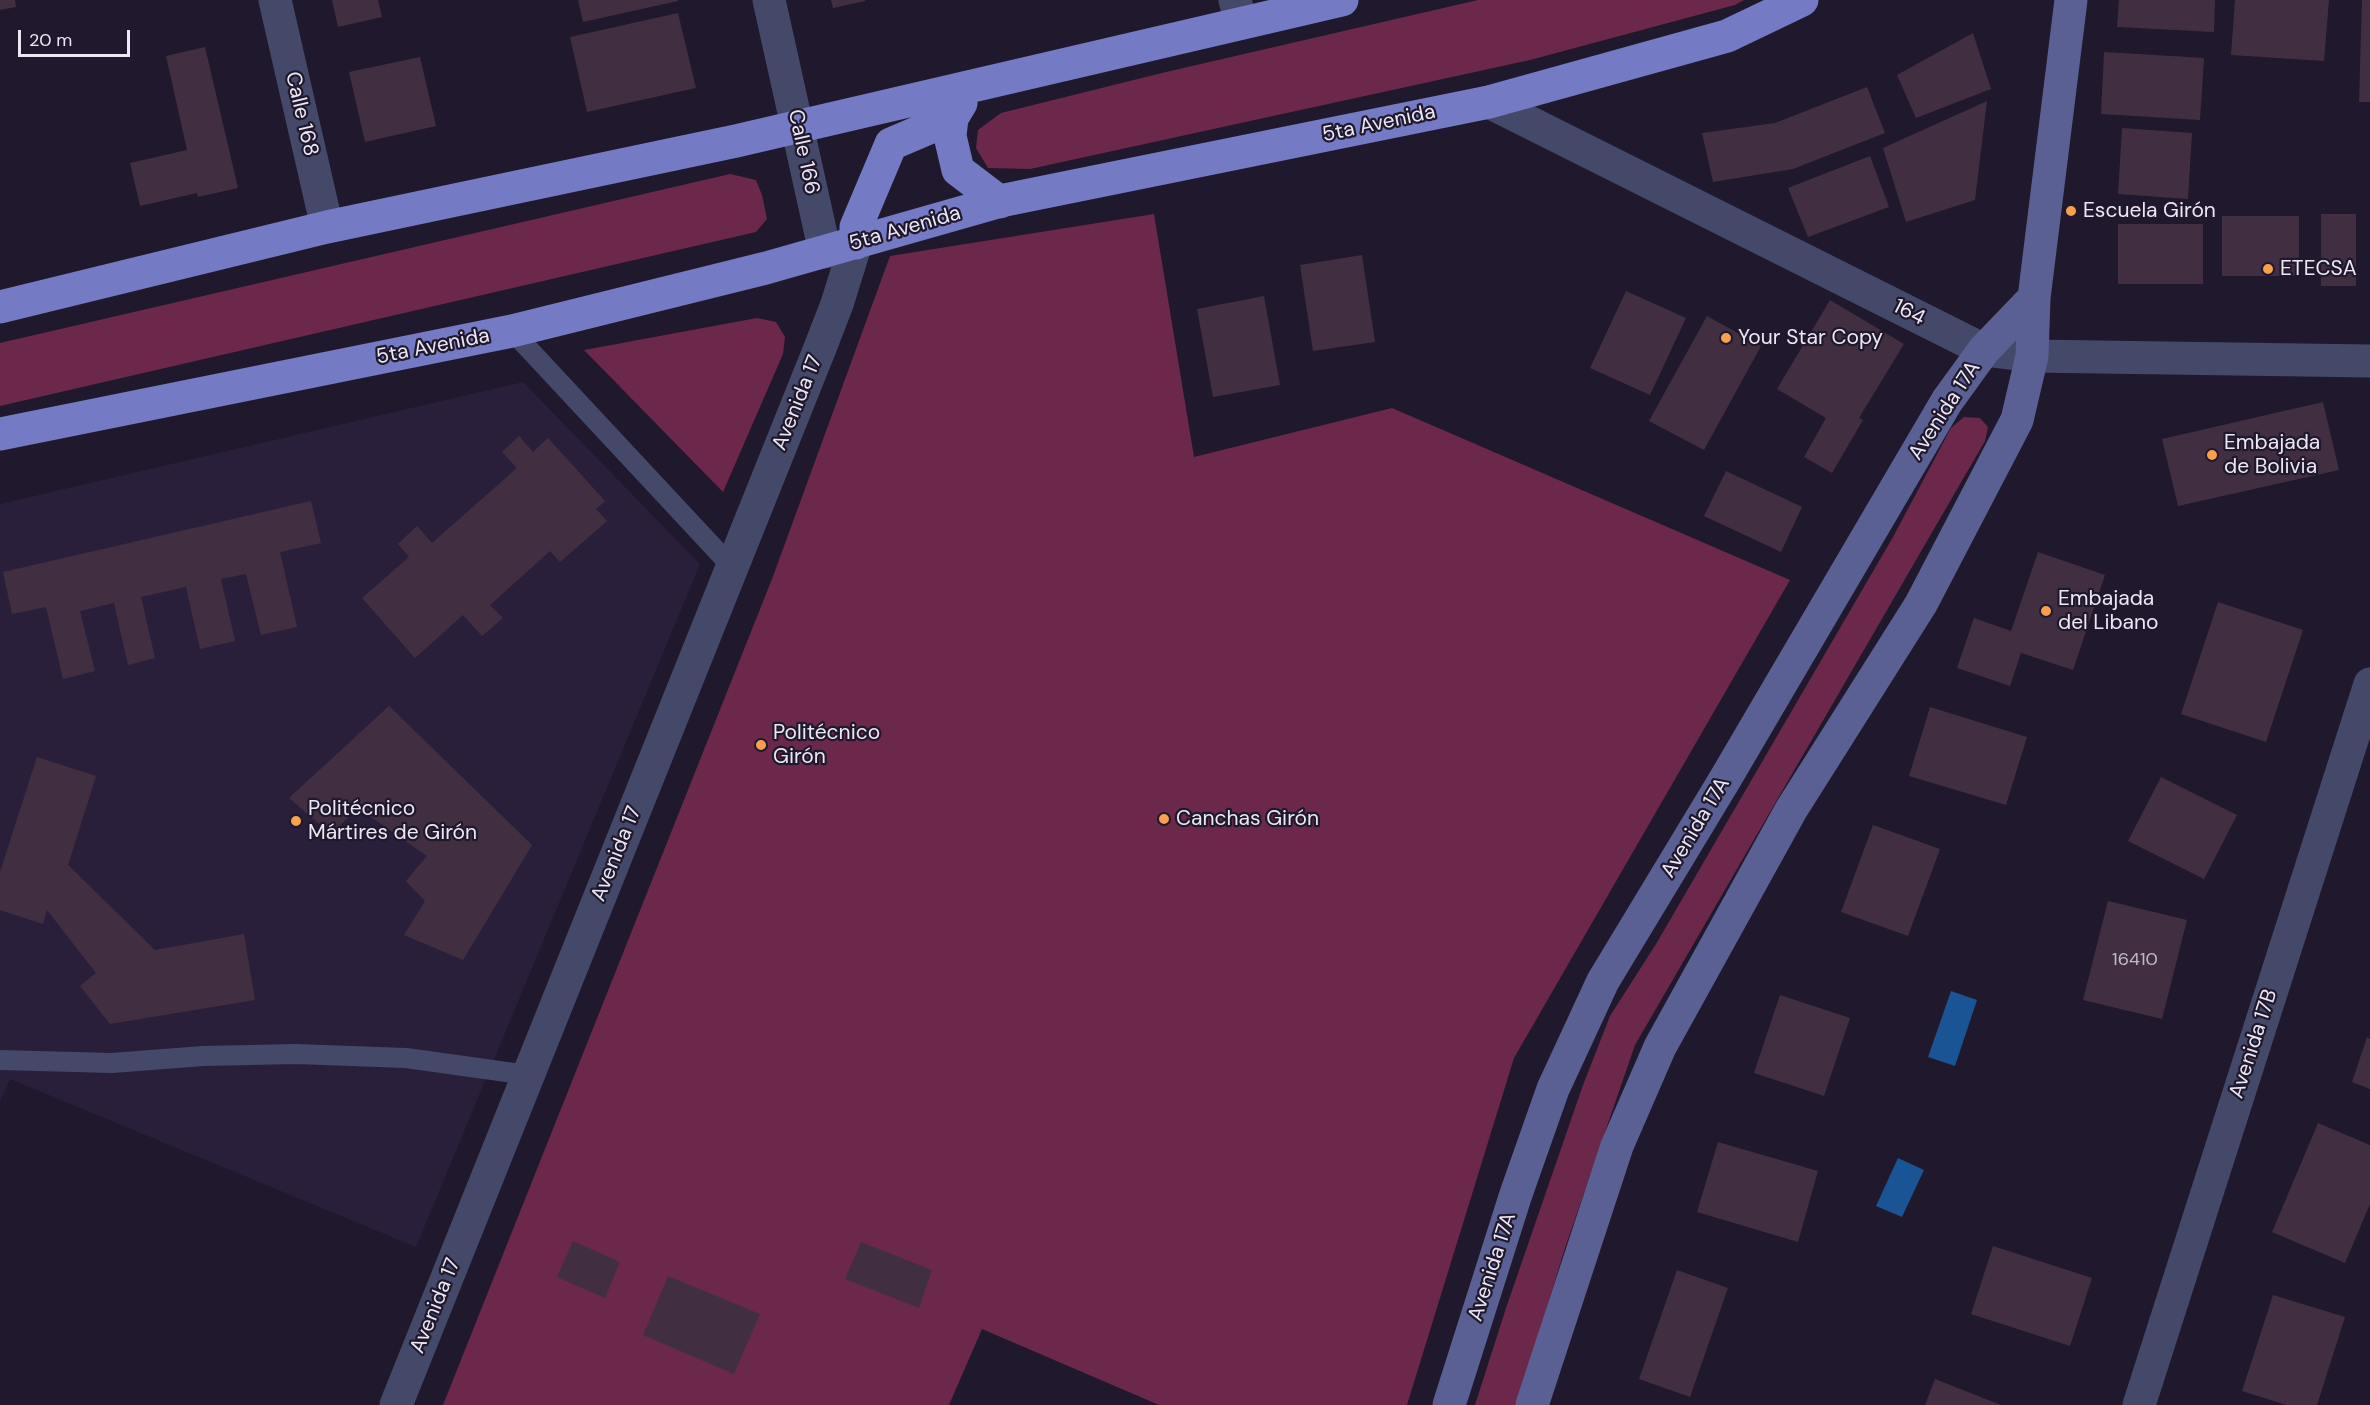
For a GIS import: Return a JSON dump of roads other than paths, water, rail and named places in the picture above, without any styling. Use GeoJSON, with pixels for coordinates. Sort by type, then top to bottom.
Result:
{"type":"FeatureCollection","features":[{"type":"Feature","properties":{"kind":"highway"},"geometry":{"type":"LineString","coordinates":[[0,307],[327,227],[798,127],[972,86],[1238,12],[1342,0]]}},
{"type":"Feature","properties":{"kind":"highway","name":"5ta Avenida"},"geometry":{"type":"LineString","coordinates":[[0,434],[512,331],[825,252],[1000,202],[1489,102],[1727,36],[1802,0]]}},
{"type":"Feature","properties":{"kind":"highway"},"geometry":{"type":"LineString","coordinates":[[972,86],[952,118],[950,136],[958,170],[1000,202]]}},
{"type":"Feature","properties":{"kind":"highway"},"geometry":{"type":"LineString","coordinates":[[856,243],[856,227],[891,144],[952,118]]}},
{"type":"Feature","properties":{"kind":"main road"},"geometry":{"type":"LineString","coordinates":[[1532,1405],[1617,1146],[1660,1047],[1791,810],[1922,604],[2017,420],[2032,356],[2034,298],[2071,0]]}},
{"type":"Feature","properties":{"kind":"main road","name":"Avenida 17A"},"geometry":{"type":"LineString","coordinates":[[1449,1405],[1516,1194],[1553,1089],[1604,981],[1947,401],[1984,350],[2034,298]]}},
{"type":"Feature","properties":{"kind":"street","name":"Calle 168"},"geometry":{"type":"LineString","coordinates":[[275,0],[327,227]]}},
{"type":"Feature","properties":{"kind":"street","name":"Calle 166"},"geometry":{"type":"LineString","coordinates":[[769,0],[837,304]]}},
{"type":"Feature","properties":{"kind":"street","name":"164"},"geometry":{"type":"LineString","coordinates":[[1489,102],[1984,350],[2032,356],[2370,361]]}},
{"type":"Feature","properties":{"kind":"street","name":"Avenida 17"},"geometry":{"type":"LineString","coordinates":[[396,1405],[837,304],[856,243]]}},
{"type":"Feature","properties":{"kind":"street","name":"Avenida 17B"},"geometry":{"type":"LineString","coordinates":[[2139,1405],[2370,684]]}},
{"type":"Feature","properties":{"kind":"lane"},"geometry":{"type":"LineString","coordinates":[[512,331],[732,567]]}},
{"type":"Feature","properties":{"kind":"lane"},"geometry":{"type":"LineString","coordinates":[[0,1060],[112,1063],[203,1056],[307,1055],[406,1058],[528,1075]]}},
{"type":"Feature","properties":{"kind":"water"},"geometry":{"type":"Polygon","coordinates":[[[1951,991],[1977,1000],[1955,1066],[1928,1057],[1951,991]]]}},
{"type":"Feature","properties":{"kind":"water"},"geometry":{"type":"Polygon","coordinates":[[[1898,1158],[1924,1170],[1902,1217],[1876,1206],[1898,1158]]]}},
{"type":"Feature","properties":{"kind":"place","name":"Escuela Girón"},"geometry":{"type":"Point","coordinates":[2071,211]}},
{"type":"Feature","properties":{"kind":"place","name":"ETECSA"},"geometry":{"type":"Point","coordinates":[2268,269]}},
{"type":"Feature","properties":{"kind":"place","name":"Your Star Copy"},"geometry":{"type":"Point","coordinates":[1726,338]}},
{"type":"Feature","properties":{"kind":"place","name":"Embajada de Bolivia"},"geometry":{"type":"Point","coordinates":[2212,455]}},
{"type":"Feature","properties":{"kind":"place","name":"Embajada del Libano"},"geometry":{"type":"Point","coordinates":[2046,611]}},
{"type":"Feature","properties":{"kind":"place","name":"Politécnico Girón"},"geometry":{"type":"Point","coordinates":[761,745]}},
{"type":"Feature","properties":{"kind":"place","name":"Canchas Girón"},"geometry":{"type":"Point","coordinates":[1164,819]}},
{"type":"Feature","properties":{"kind":"place","name":"Politécnico Mártires de Girón"},"geometry":{"type":"Point","coordinates":[296,821]}}]}
